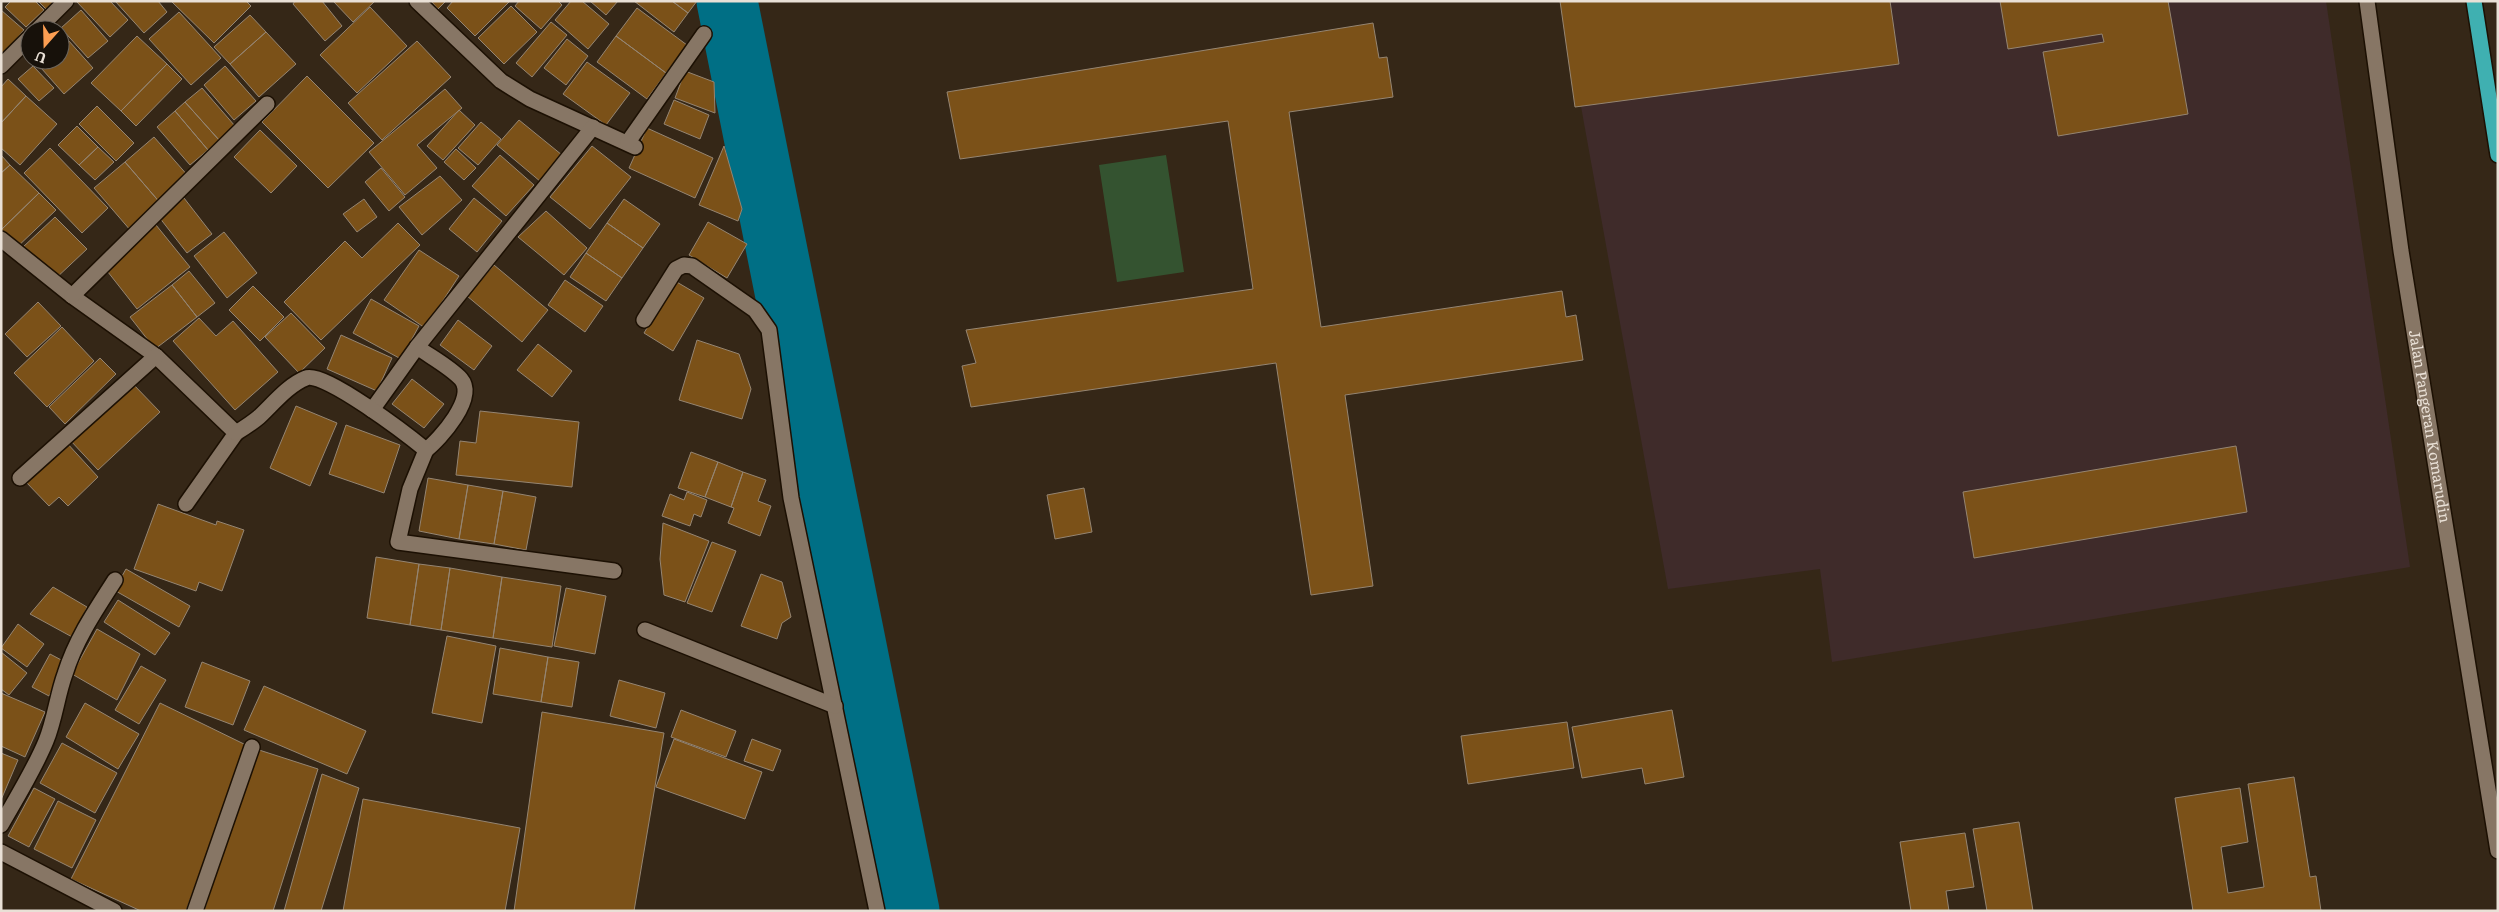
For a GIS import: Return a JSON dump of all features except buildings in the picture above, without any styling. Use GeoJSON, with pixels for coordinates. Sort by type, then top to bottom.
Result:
{"type":"FeatureCollection","features":[{"type":"Feature","properties":{"kind":"highway"},"geometry":{"type":"LineString","coordinates":[[2474,1],[2498,155]]}},
{"type":"Feature","properties":{"kind":"street"},"geometry":{"type":"LineString","coordinates":[[47,20],[66,1]]}},
{"type":"Feature","properties":{"kind":"street"},"geometry":{"type":"LineString","coordinates":[[417,1],[501,81],[530,99],[632,145],[704,34]]}},
{"type":"Feature","properties":{"kind":"street","name":"Jalan Pangeran Komarudin"},"geometry":{"type":"LineString","coordinates":[[2367,1],[2401,251],[2498,851]]}},
{"type":"Feature","properties":{"kind":"street"},"geometry":{"type":"LineString","coordinates":[[1,66],[20,47]]}},
{"type":"Feature","properties":{"kind":"street"},"geometry":{"type":"LineString","coordinates":[[72,296],[267,104]]}},
{"type":"Feature","properties":{"kind":"street"},"geometry":{"type":"LineString","coordinates":[[372,410],[417,347],[593,127]]}},
{"type":"Feature","properties":{"kind":"street"},"geometry":{"type":"LineString","coordinates":[[1,239],[72,296],[156,356],[236,433]]}},
{"type":"Feature","properties":{"kind":"street"},"geometry":{"type":"LineString","coordinates":[[644,320],[676,269],[684,265],[692,266],[755,310],[769,330],[792,498],[877,911]]}},
{"type":"Feature","properties":{"kind":"street"},"geometry":{"type":"LineString","coordinates":[[417,347],[462,380],[466,392],[461,406],[439,440],[426,450],[410,489],[398,542],[614,571]]}},
{"type":"Feature","properties":{"kind":"street"},"geometry":{"type":"LineString","coordinates":[[20,478],[156,356]]}},
{"type":"Feature","properties":{"kind":"street"},"geometry":{"type":"LineString","coordinates":[[186,504],[236,433],[256,419],[276,399],[306,377],[317,377],[372,410],[426,450]]}},
{"type":"Feature","properties":{"kind":"street"},"geometry":{"type":"LineString","coordinates":[[1,825],[36,764],[55,720],[64,675],[83,629],[115,580]]}},
{"type":"Feature","properties":{"kind":"street"},"geometry":{"type":"LineString","coordinates":[[645,630],[835,706]]}},
{"type":"Feature","properties":{"kind":"street"},"geometry":{"type":"LineString","coordinates":[[195,911],[252,747]]}},
{"type":"Feature","properties":{"kind":"street"},"geometry":{"type":"LineString","coordinates":[[1,852],[114,911]]}},
{"type":"Feature","properties":{"kind":"shaded area"},"geometry":{"type":"Polygon","coordinates":[[[1562,1],[2326,1],[2410,567],[1832,662],[1820,569],[1668,589],[1562,1]]]}},
{"type":"Feature","properties":{"kind":"green space"},"geometry":{"type":"Polygon","coordinates":[[[1166,155],[1184,272],[1117,282],[1099,165],[1166,155]]]}},
{"type":"Feature","properties":{"kind":"waterway"},"geometry":{"type":"LineString","coordinates":[[727,1],[909,911]]}}]}
